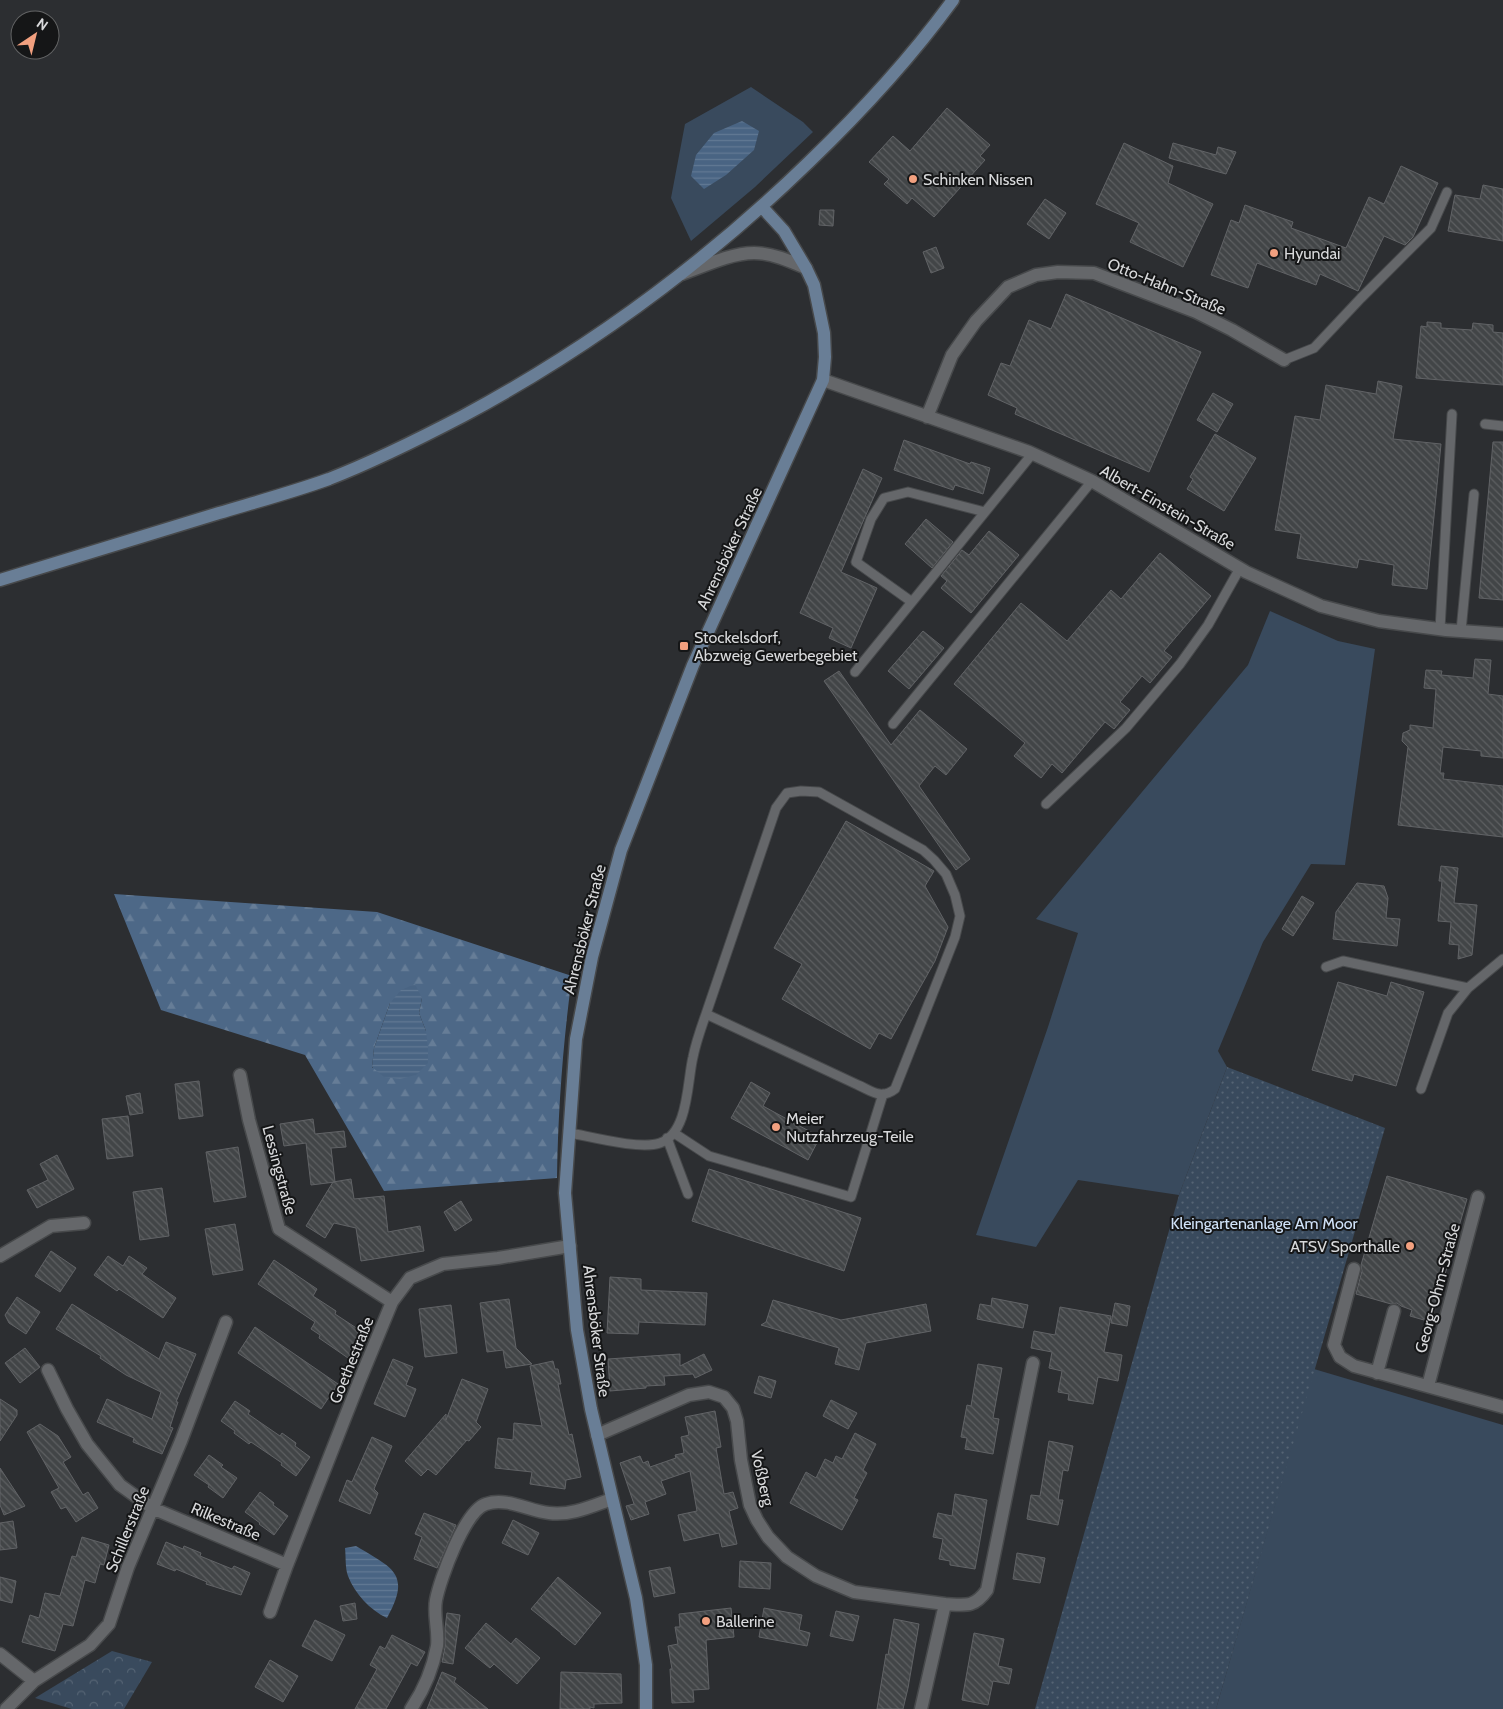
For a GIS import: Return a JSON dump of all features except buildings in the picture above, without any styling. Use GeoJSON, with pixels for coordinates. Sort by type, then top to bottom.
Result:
{"type":"FeatureCollection","features":[{"type":"Feature","properties":{"kind":"street"},"geometry":{"type":"LineString","coordinates":[[0,580],[328,479],[405,447],[514,388],[579,347],[682,274],[762,207],[848,124],[931,30],[953,0]]}},
{"type":"Feature","properties":{"kind":"street","name":"Ahrensböker Straße"},"geometry":{"type":"LineString","coordinates":[[646,1709],[646,1665],[636,1598],[591,1409],[577,1330],[565,1194],[576,1039],[592,957],[620,850],[693,665],[822,380],[825,357],[824,333],[814,285],[784,231],[762,207]]}},
{"type":"Feature","properties":{"kind":"street"},"geometry":{"type":"LineString","coordinates":[[682,274],[741,254],[755,252],[784,259],[806,268]]}},
{"type":"Feature","properties":{"kind":"street","name":"Otto-Hahn-Straße"},"geometry":{"type":"LineString","coordinates":[[927,417],[952,355],[976,321],[1008,287],[1036,275],[1058,272],[1094,273],[1196,312],[1284,360]]}},
{"type":"Feature","properties":{"kind":"street","name":"Albert-Einstein-Straße"},"geometry":{"type":"LineString","coordinates":[[822,380],[1033,454],[1092,481],[1240,568],[1321,606],[1380,621],[1440,629],[1503,634]]}},
{"type":"Feature","properties":{"kind":"street","name":"Lessingstraße"},"geometry":{"type":"LineString","coordinates":[[240,1075],[249,1120],[279,1229],[392,1302]]}},
{"type":"Feature","properties":{"kind":"street","name":"Georg-Ohm-Straße"},"geometry":{"type":"LineString","coordinates":[[1428,1386],[1478,1197]]}},
{"type":"Feature","properties":{"kind":"street"},"geometry":{"type":"LineString","coordinates":[[0,1256],[51,1226],[84,1223]]}},
{"type":"Feature","properties":{"kind":"street","name":"Goethestraße"},"geometry":{"type":"LineString","coordinates":[[270,1612],[287,1564],[392,1302],[410,1278],[443,1264],[498,1258],[570,1246]]}},
{"type":"Feature","properties":{"kind":"street"},"geometry":{"type":"LineString","coordinates":[[1354,1269],[1334,1345],[1340,1357],[1354,1366],[1503,1407]]}},
{"type":"Feature","properties":{"kind":"street"},"geometry":{"type":"LineString","coordinates":[[1377,1373],[1394,1311]]}},
{"type":"Feature","properties":{"kind":"street","name":"Schillerstraße"},"geometry":{"type":"LineString","coordinates":[[6,1709],[34,1681],[90,1645],[109,1624],[128,1567],[181,1441],[226,1322]]}},
{"type":"Feature","properties":{"kind":"street","name":"Voßberg"},"geometry":{"type":"LineString","coordinates":[[597,1435],[689,1395],[708,1392],[724,1397],[733,1408],[737,1421],[741,1460],[750,1505],[768,1537],[787,1557],[816,1576],[854,1592],[965,1605],[980,1600],[987,1590],[1033,1363]]}},
{"type":"Feature","properties":{"kind":"street","name":"Rilkestraße"},"geometry":{"type":"LineString","coordinates":[[48,1370],[87,1444],[120,1485],[152,1508],[287,1564]]}},
{"type":"Feature","properties":{"kind":"street"},"geometry":{"type":"LineString","coordinates":[[412,1707],[430,1672],[437,1644],[436,1601],[455,1544],[476,1509],[484,1504],[495,1501],[547,1513],[560,1514],[580,1510],[612,1499]]}},
{"type":"Feature","properties":{"kind":"street"},"geometry":{"type":"LineString","coordinates":[[921,1709],[945,1604]]}},
{"type":"Feature","properties":{"kind":"street"},"geometry":{"type":"LineString","coordinates":[[0,1654],[34,1681]]}},
{"type":"Feature","properties":{"kind":"lane"},"geometry":{"type":"LineString","coordinates":[[1284,360],[1314,348],[1431,228],[1447,192]]}},
{"type":"Feature","properties":{"kind":"lane"},"geometry":{"type":"LineString","coordinates":[[1440,629],[1452,414]]}},
{"type":"Feature","properties":{"kind":"lane"},"geometry":{"type":"LineString","coordinates":[[1485,424],[1503,426]]}},
{"type":"Feature","properties":{"kind":"lane"},"geometry":{"type":"LineString","coordinates":[[855,672],[1033,454]]}},
{"type":"Feature","properties":{"kind":"lane"},"geometry":{"type":"LineString","coordinates":[[893,724],[1092,481]]}},
{"type":"Feature","properties":{"kind":"lane"},"geometry":{"type":"LineString","coordinates":[[912,602],[856,562],[871,519],[884,498],[908,492],[985,512]]}},
{"type":"Feature","properties":{"kind":"lane"},"geometry":{"type":"LineString","coordinates":[[1461,631],[1474,494]]}},
{"type":"Feature","properties":{"kind":"lane"},"geometry":{"type":"LineString","coordinates":[[1046,804],[1126,728],[1180,664],[1208,625],[1240,568]]}},
{"type":"Feature","properties":{"kind":"lane"},"geometry":{"type":"LineString","coordinates":[[570,1133],[640,1145],[661,1143],[670,1136],[680,1121],[685,1106],[695,1046],[776,808],[787,793],[801,791],[819,792],[923,850],[946,874],[955,895],[960,916],[956,937],[895,1088],[888,1094],[879,1094],[858,1085],[706,1014]]}},
{"type":"Feature","properties":{"kind":"lane"},"geometry":{"type":"LineString","coordinates":[[1421,1089],[1448,1013],[1468,988],[1503,960]]}},
{"type":"Feature","properties":{"kind":"lane"},"geometry":{"type":"LineString","coordinates":[[1326,967],[1342,961],[1468,988]]}},
{"type":"Feature","properties":{"kind":"lane"},"geometry":{"type":"LineString","coordinates":[[670,1136],[709,1156],[851,1197],[883,1094]]}},
{"type":"Feature","properties":{"kind":"lane"},"geometry":{"type":"LineString","coordinates":[[670,1136],[688,1194]]}},
{"type":"Feature","properties":{"kind":"green space"},"geometry":{"type":"Polygon","coordinates":[[[751,87],[803,122],[813,132],[755,187],[691,241],[671,198],[685,124],[751,87]]]}},
{"type":"Feature","properties":{"kind":"green space"},"geometry":{"type":"Polygon","coordinates":[[[1270,611],[1338,641],[1375,649],[1345,865],[1311,864],[1263,942],[1218,1051],[1227,1067],[1179,1195],[1078,1180],[1036,1247],[976,1235],[1048,1027],[1078,933],[1036,919],[1248,665],[1270,611]]]}},
{"type":"Feature","properties":{"kind":"green space"},"geometry":{"type":"Polygon","coordinates":[[[114,894],[377,912],[572,976],[561,1077],[557,1178],[384,1191],[305,1055],[161,1010],[114,894]],[[422,998],[390,1003],[374,1048],[372,1068],[426,1031],[419,1013],[422,998]]]}},
{"type":"Feature","properties":{"kind":"green space","name":"Kleingartenanlage Am Moor"},"geometry":{"type":"Polygon","coordinates":[[[1227,1067],[1385,1128],[1216,1709],[1035,1709],[1179,1195],[1227,1067]]]}},
{"type":"Feature","properties":{"kind":"green space"},"geometry":{"type":"Polygon","coordinates":[[[1314,1369],[1503,1425],[1503,1709],[1216,1709],[1314,1369]]]}},
{"type":"Feature","properties":{"kind":"green space"},"geometry":{"type":"Polygon","coordinates":[[[112,1651],[152,1662],[124,1709],[72,1709],[35,1698],[112,1651]]]}},
{"type":"Feature","properties":{"kind":"shaded area"},"geometry":{"type":"Polygon","coordinates":[[[742,121],[759,131],[754,150],[726,175],[704,189],[691,176],[696,155],[714,133],[742,121]]]}},
{"type":"Feature","properties":{"kind":"shaded area"},"geometry":{"type":"Polygon","coordinates":[[[415,984],[422,998],[419,1013],[426,1031],[428,1063],[416,1075],[400,1079],[384,1077],[372,1067],[374,1048],[390,1003],[401,990],[415,984]]]}},
{"type":"Feature","properties":{"kind":"shaded area"},"geometry":{"type":"Polygon","coordinates":[[[356,1546],[380,1560],[394,1573],[398,1581],[398,1591],[387,1618],[375,1611],[364,1601],[348,1576],[345,1548],[356,1546]]]}},
{"type":"Feature","properties":{"kind":"place","name":"Schinken Nissen"},"geometry":{"type":"Point","coordinates":[913,179]}},
{"type":"Feature","properties":{"kind":"place","name":"Hyundai"},"geometry":{"type":"Point","coordinates":[1274,253]}},
{"type":"Feature","properties":{"kind":"place","name":"Stockelsdorf, Abzweig Gewerbegebiet"},"geometry":{"type":"Point","coordinates":[684,646]}},
{"type":"Feature","properties":{"kind":"place","name":"Meier Nutzfahrzeug-Teile"},"geometry":{"type":"Point","coordinates":[776,1127]}},
{"type":"Feature","properties":{"kind":"place","name":"ATSV Sporthalle"},"geometry":{"type":"Point","coordinates":[1410,1246]}},
{"type":"Feature","properties":{"kind":"place","name":"Ballerine"},"geometry":{"type":"Point","coordinates":[706,1621]}}]}
